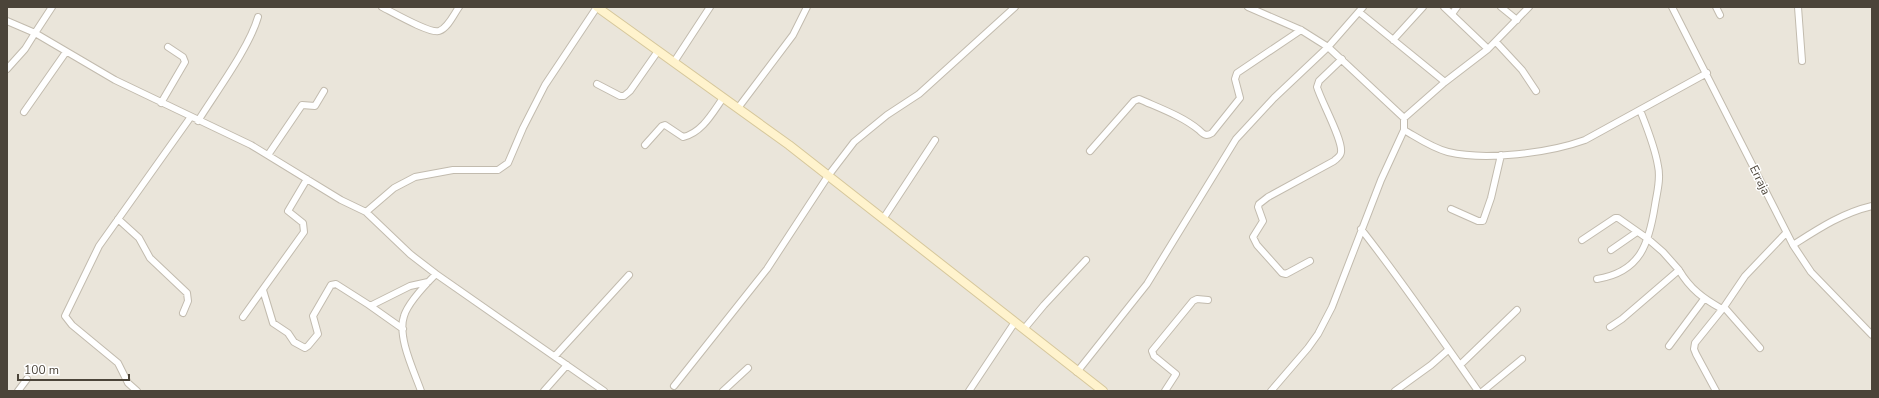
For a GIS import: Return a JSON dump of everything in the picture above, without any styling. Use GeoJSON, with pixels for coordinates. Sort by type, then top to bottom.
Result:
{"type":"FeatureCollection","features":[{"type":"Feature","properties":{"kind":"main road"},"geometry":{"type":"LineString","coordinates":[[597,7],[738,108],[828,176],[1102,391]]}},
{"type":"Feature","properties":{"kind":"street"},"geometry":{"type":"LineString","coordinates":[[7,69],[25,49],[52,7]]}},
{"type":"Feature","properties":{"kind":"street"},"geometry":{"type":"LineString","coordinates":[[382,7],[420,26],[436,31],[443,29],[459,7]]}},
{"type":"Feature","properties":{"kind":"street"},"geometry":{"type":"LineString","coordinates":[[366,212],[394,188],[415,177],[453,170],[493,170],[504,167],[508,163],[523,128],[545,84],[597,7]]}},
{"type":"Feature","properties":{"kind":"street"},"geometry":{"type":"LineString","coordinates":[[674,62],[710,7]]}},
{"type":"Feature","properties":{"kind":"street"},"geometry":{"type":"LineString","coordinates":[[738,108],[793,35],[807,7]]}},
{"type":"Feature","properties":{"kind":"street"},"geometry":{"type":"LineString","coordinates":[[674,386],[766,269],[828,176],[860,136],[887,115],[919,94],[1015,7]]}},
{"type":"Feature","properties":{"kind":"street"},"geometry":{"type":"LineString","coordinates":[[1248,7],[1301,30],[1328,47],[1404,118],[1404,130],[1361,229],[1332,307],[1318,334],[1271,391]]}},
{"type":"Feature","properties":{"kind":"street"},"geometry":{"type":"LineString","coordinates":[[1393,40],[1423,7]]}},
{"type":"Feature","properties":{"kind":"street"},"geometry":{"type":"LineString","coordinates":[[1444,7],[1488,49]]}},
{"type":"Feature","properties":{"kind":"street"},"geometry":{"type":"LineString","coordinates":[[1452,14],[1457,7]]}},
{"type":"Feature","properties":{"kind":"street"},"geometry":{"type":"LineString","coordinates":[[1501,7],[1517,20]]}},
{"type":"Feature","properties":{"kind":"street"},"geometry":{"type":"LineString","coordinates":[[1404,118],[1445,82],[1496,42],[1529,7]]}},
{"type":"Feature","properties":{"kind":"street","name":"Erraja"},"geometry":{"type":"LineString","coordinates":[[1672,7],[1707,73],[1793,245],[1811,272],[1872,335]]}},
{"type":"Feature","properties":{"kind":"street"},"geometry":{"type":"LineString","coordinates":[[1716,7],[1720,15]]}},
{"type":"Feature","properties":{"kind":"street"},"geometry":{"type":"LineString","coordinates":[[1798,7],[1802,61]]}},
{"type":"Feature","properties":{"kind":"street"},"geometry":{"type":"LineString","coordinates":[[1077,372],[1151,278],[1236,139],[1274,98],[1328,47],[1361,10],[1393,40],[1445,82]]}},
{"type":"Feature","properties":{"kind":"street"},"geometry":{"type":"LineString","coordinates":[[198,121],[245,45],[256,25],[258,17]]}},
{"type":"Feature","properties":{"kind":"street"},"geometry":{"type":"LineString","coordinates":[[7,21],[35,34],[115,80],[190,118],[242,140],[341,200],[366,212],[410,254],[436,274],[604,391]]}},
{"type":"Feature","properties":{"kind":"street"},"geometry":{"type":"LineString","coordinates":[[1090,151],[1134,101],[1139,99],[1191,123],[1204,134],[1207,135],[1212,133],[1240,98],[1235,79],[1237,73],[1301,30]]}},
{"type":"Feature","properties":{"kind":"street"},"geometry":{"type":"LineString","coordinates":[[1496,42],[1522,70],[1536,91]]}},
{"type":"Feature","properties":{"kind":"street"},"geometry":{"type":"LineString","coordinates":[[161,103],[185,62],[183,57],[168,47]]}},
{"type":"Feature","properties":{"kind":"street"},"geometry":{"type":"LineString","coordinates":[[597,84],[620,96],[624,96],[630,92],[658,51]]}},
{"type":"Feature","properties":{"kind":"street"},"geometry":{"type":"LineString","coordinates":[[24,112],[66,52]]}},
{"type":"Feature","properties":{"kind":"street"},"geometry":{"type":"LineString","coordinates":[[1310,261],[1286,274],[1282,273],[1257,245],[1253,237],[1262,226],[1263,221],[1258,208],[1259,204],[1268,197],[1341,156],[1342,150],[1339,140],[1317,87],[1319,81],[1342,59]]}},
{"type":"Feature","properties":{"kind":"street"},"geometry":{"type":"LineString","coordinates":[[1404,130],[1428,144],[1447,152],[1464,154],[1500,155],[1568,147],[1585,140],[1707,73]]}},
{"type":"Feature","properties":{"kind":"street"},"geometry":{"type":"LineString","coordinates":[[268,155],[302,105],[315,106],[324,91]]}},
{"type":"Feature","properties":{"kind":"street"},"geometry":{"type":"LineString","coordinates":[[645,146],[662,126],[665,125],[683,137],[696,131],[711,116],[723,98]]}},
{"type":"Feature","properties":{"kind":"street"},"geometry":{"type":"LineString","coordinates":[[1597,279],[1619,274],[1641,255],[1648,239],[1660,179],[1658,165],[1640,110]]}},
{"type":"Feature","properties":{"kind":"street"},"geometry":{"type":"LineString","coordinates":[[137,391],[128,383],[118,363],[72,325],[65,316],[93,256],[190,118]]}},
{"type":"Feature","properties":{"kind":"street"},"geometry":{"type":"LineString","coordinates":[[883,219],[935,140]]}},
{"type":"Feature","properties":{"kind":"street"},"geometry":{"type":"LineString","coordinates":[[1451,209],[1478,221],[1483,221],[1491,198],[1500,155]]}},
{"type":"Feature","properties":{"kind":"street"},"geometry":{"type":"LineString","coordinates":[[243,317],[304,232],[303,223],[288,211],[307,179]]}},
{"type":"Feature","properties":{"kind":"street"},"geometry":{"type":"LineString","coordinates":[[1793,245],[1821,226],[1846,214],[1872,206]]}},
{"type":"Feature","properties":{"kind":"street"},"geometry":{"type":"LineString","coordinates":[[1582,240],[1615,218],[1623,220],[1663,252],[1679,270],[1683,277],[1704,299],[1723,308],[1760,348]]}},
{"type":"Feature","properties":{"kind":"street"},"geometry":{"type":"LineString","coordinates":[[118,219],[139,238],[150,258],[186,293],[188,300],[183,312]]}},
{"type":"Feature","properties":{"kind":"street"},"geometry":{"type":"LineString","coordinates":[[1361,229],[1398,276],[1448,350],[1478,391]]}},
{"type":"Feature","properties":{"kind":"street"},"geometry":{"type":"LineString","coordinates":[[1611,250],[1637,232]]}},
{"type":"Feature","properties":{"kind":"street"},"geometry":{"type":"LineString","coordinates":[[1716,391],[1694,349],[1696,340],[1723,308],[1745,276],[1786,233]]}},
{"type":"Feature","properties":{"kind":"street"},"geometry":{"type":"LineString","coordinates":[[1024,329],[1039,310],[1086,260]]}},
{"type":"Feature","properties":{"kind":"street"},"geometry":{"type":"LineString","coordinates":[[1610,327],[1622,319],[1679,270]]}},
{"type":"Feature","properties":{"kind":"street"},"geometry":{"type":"LineString","coordinates":[[421,391],[404,341],[404,315],[428,282],[436,274]]}},
{"type":"Feature","properties":{"kind":"street"},"geometry":{"type":"LineString","coordinates":[[554,356],[628,275]]}},
{"type":"Feature","properties":{"kind":"street"},"geometry":{"type":"LineString","coordinates":[[369,304],[376,303],[410,286],[428,282]]}},
{"type":"Feature","properties":{"kind":"street"},"geometry":{"type":"LineString","coordinates":[[263,290],[273,324],[288,333],[294,342],[305,348],[318,334],[312,316],[331,285],[336,284],[369,304],[403,329]]}},
{"type":"Feature","properties":{"kind":"street"},"geometry":{"type":"LineString","coordinates":[[1165,391],[1176,374],[1154,356],[1152,351],[1193,301],[1197,299],[1208,300]]}},
{"type":"Feature","properties":{"kind":"street"},"geometry":{"type":"LineString","coordinates":[[1669,346],[1704,299]]}},
{"type":"Feature","properties":{"kind":"street"},"geometry":{"type":"LineString","coordinates":[[1460,365],[1517,310]]}},
{"type":"Feature","properties":{"kind":"street"},"geometry":{"type":"LineString","coordinates":[[970,391],[1015,322]]}},
{"type":"Feature","properties":{"kind":"street"},"geometry":{"type":"LineString","coordinates":[[1395,391],[1431,365],[1448,350]]}},
{"type":"Feature","properties":{"kind":"street"},"geometry":{"type":"LineString","coordinates":[[1483,391],[1522,358]]}},
{"type":"Feature","properties":{"kind":"street"},"geometry":{"type":"LineString","coordinates":[[544,391],[567,365]]}},
{"type":"Feature","properties":{"kind":"street"},"geometry":{"type":"LineString","coordinates":[[723,391],[748,368]]}},
{"type":"Feature","properties":{"kind":"street"},"geometry":{"type":"LineString","coordinates":[[18,391],[26,379]]}},
{"type":"Feature","properties":{"kind":"shaded area"},"geometry":{"type":"Polygon","coordinates":[[[7,7],[1872,7],[1872,391],[7,391],[7,7]]]}}]}
